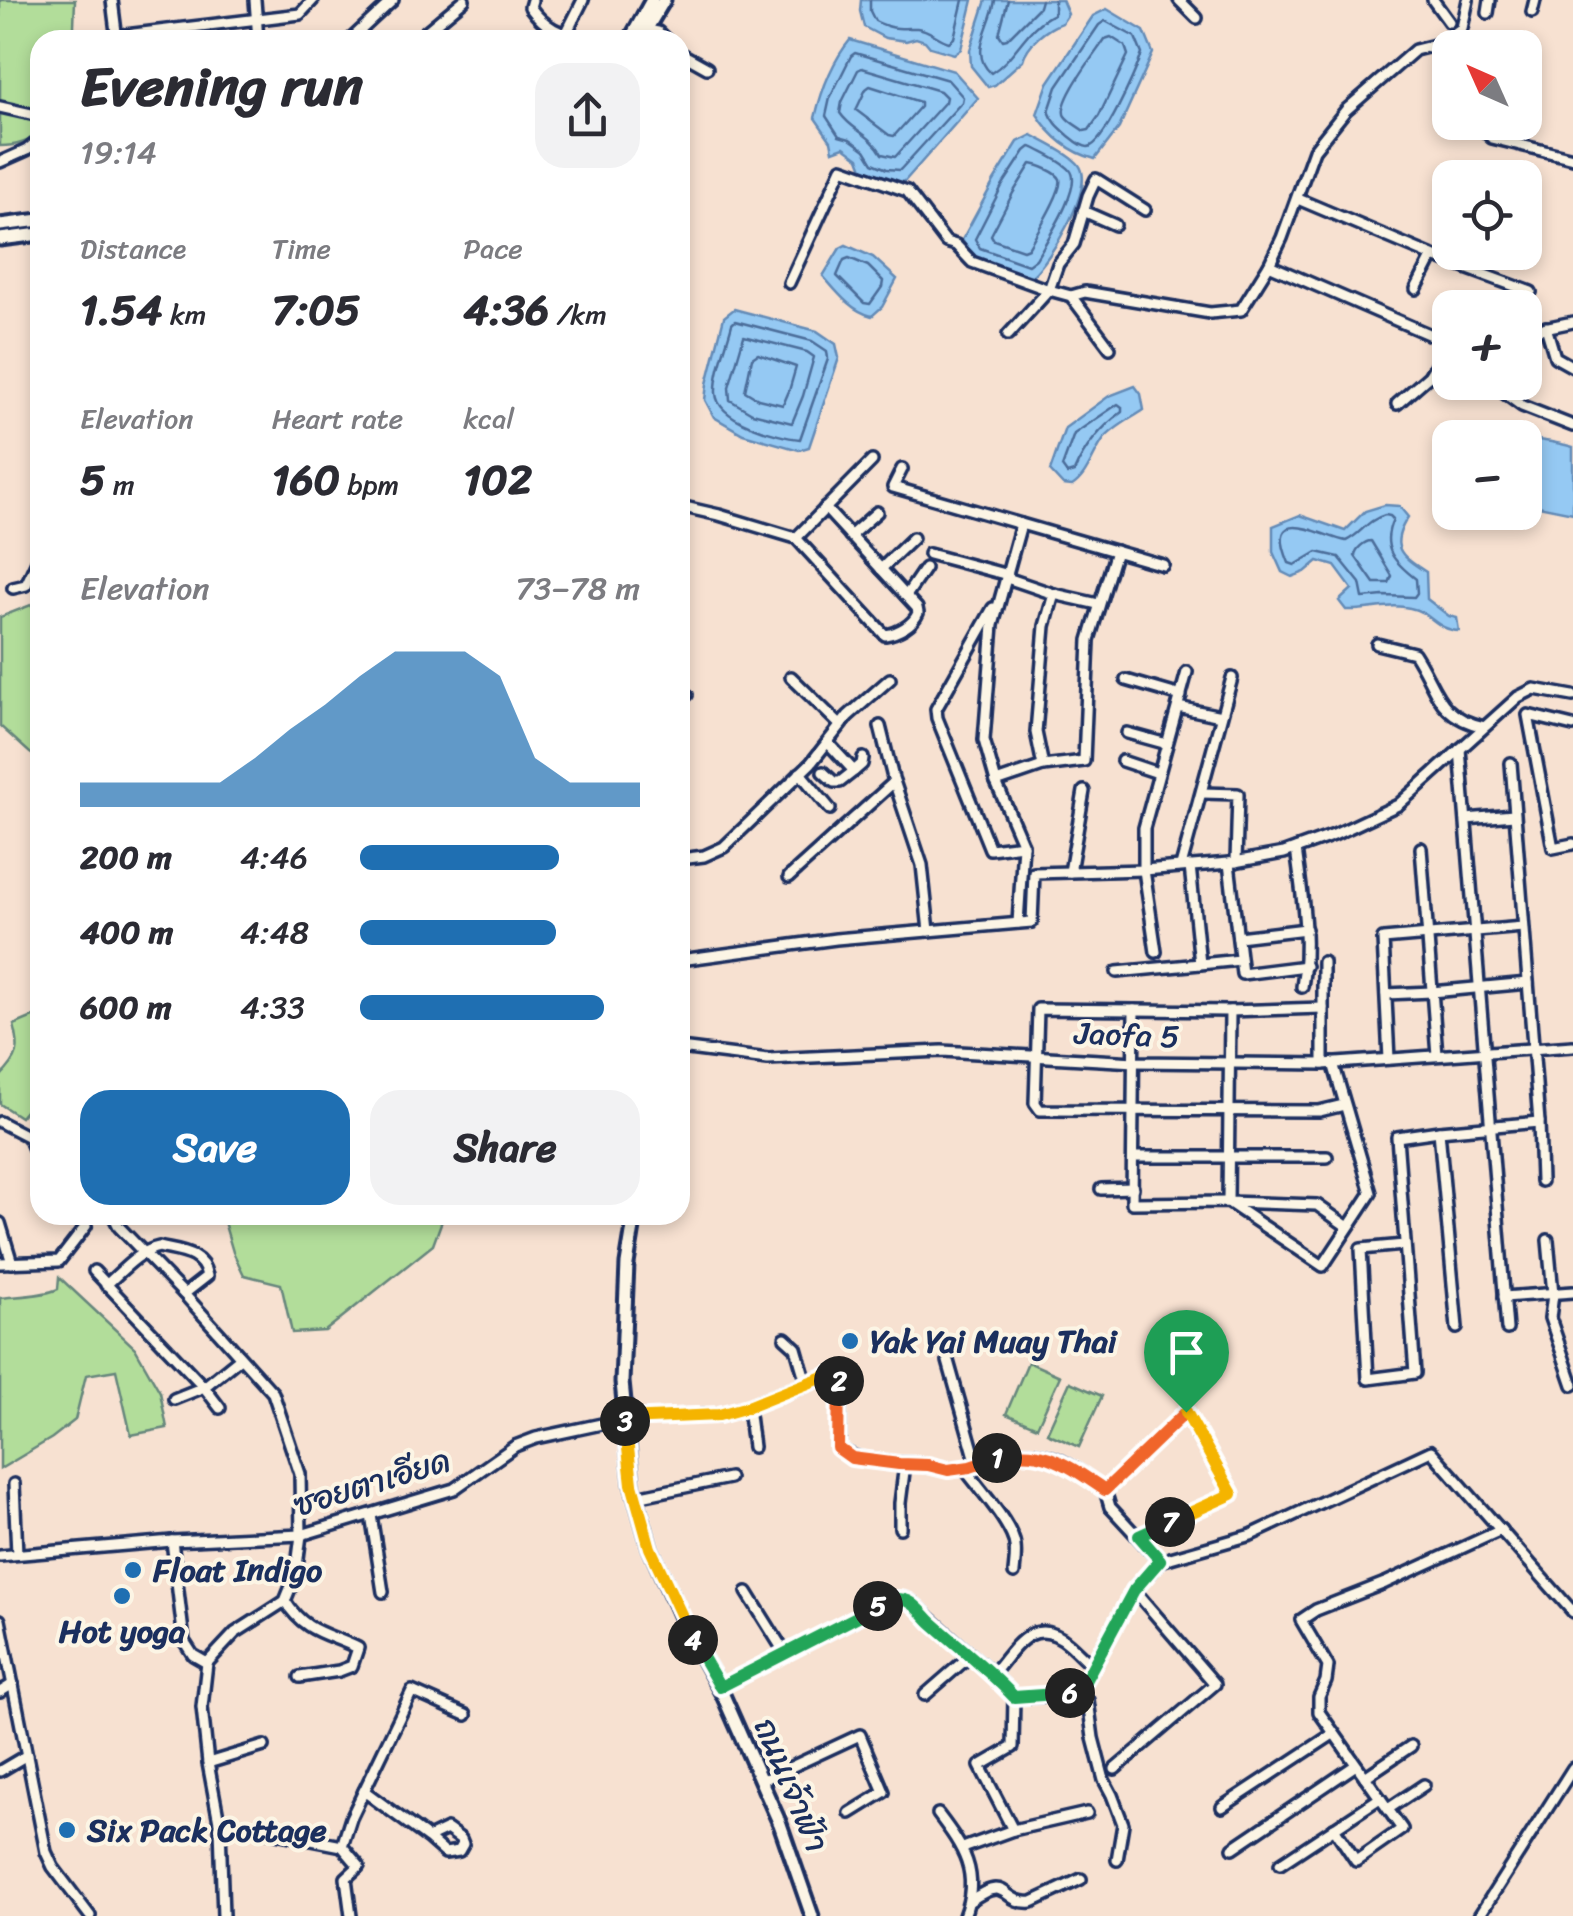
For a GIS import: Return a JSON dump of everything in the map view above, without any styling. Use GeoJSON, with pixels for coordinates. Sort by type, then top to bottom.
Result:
{"type":"FeatureCollection","features":[{"type":"Feature","properties":{"kind":"main road"},"geometry":{"type":"LineString","coordinates":[[636,30],[652,0]]}},
{"type":"Feature","properties":{"kind":"main road"},"geometry":{"type":"LineString","coordinates":[[646,30],[664,0]]}},
{"type":"Feature","properties":{"kind":"main road"},"geometry":{"type":"LineString","coordinates":[[0,225],[30,221]]}},
{"type":"Feature","properties":{"kind":"main road"},"geometry":{"type":"LineString","coordinates":[[0,239],[30,235]]}},
{"type":"Feature","properties":{"kind":"main road","name":"ถนนเจ้าฟ้า"},"geometry":{"type":"LineString","coordinates":[[633,1225],[626,1264],[622,1382],[632,1484],[650,1548],[683,1622],[720,1687],[780,1824],[812,1916]]}},
{"type":"Feature","properties":{"kind":"street"},"geometry":{"type":"LineString","coordinates":[[112,0],[116,30]]}},
{"type":"Feature","properties":{"kind":"street"},"geometry":{"type":"LineString","coordinates":[[254,0],[258,30]]}},
{"type":"Feature","properties":{"kind":"street"},"geometry":{"type":"LineString","coordinates":[[361,30],[393,0]]}},
{"type":"Feature","properties":{"kind":"street"},"geometry":{"type":"LineString","coordinates":[[428,30],[464,0]]}},
{"type":"Feature","properties":{"kind":"street"},"geometry":{"type":"LineString","coordinates":[[532,0],[530,7],[540,22],[553,30]]}},
{"type":"Feature","properties":{"kind":"street"},"geometry":{"type":"LineString","coordinates":[[568,30],[584,0]]}},
{"type":"Feature","properties":{"kind":"street"},"geometry":{"type":"LineString","coordinates":[[1179,0],[1197,18]]}},
{"type":"Feature","properties":{"kind":"street"},"geometry":{"type":"LineString","coordinates":[[1433,0],[1449,22]]}},
{"type":"Feature","properties":{"kind":"street"},"geometry":{"type":"LineString","coordinates":[[1459,30],[1468,0]]}},
{"type":"Feature","properties":{"kind":"street"},"geometry":{"type":"LineString","coordinates":[[1488,13],[1490,0]]}},
{"type":"Feature","properties":{"kind":"street"},"geometry":{"type":"LineString","coordinates":[[1532,12],[1534,0]]}},
{"type":"Feature","properties":{"kind":"street"},"geometry":{"type":"LineString","coordinates":[[172,30],[300,14],[311,1]]}},
{"type":"Feature","properties":{"kind":"street"},"geometry":{"type":"LineString","coordinates":[[790,283],[842,168],[907,191],[946,242],[956,245],[972,262],[1049,290],[1072,296],[1085,292],[1210,313],[1241,310],[1270,265],[1314,150],[1346,110],[1415,50],[1432,46]]}},
{"type":"Feature","properties":{"kind":"street"},"geometry":{"type":"LineString","coordinates":[[690,59],[707,68]]}},
{"type":"Feature","properties":{"kind":"street"},"geometry":{"type":"LineString","coordinates":[[0,107],[30,114]]}},
{"type":"Feature","properties":{"kind":"street"},"geometry":{"type":"LineString","coordinates":[[1500,140],[1573,158]]}},
{"type":"Feature","properties":{"kind":"street"},"geometry":{"type":"LineString","coordinates":[[0,162],[30,147]]}},
{"type":"Feature","properties":{"kind":"street"},"geometry":{"type":"LineString","coordinates":[[1008,335],[1049,290],[1058,264],[1074,244],[1096,179],[1144,210]]}},
{"type":"Feature","properties":{"kind":"street"},"geometry":{"type":"LineString","coordinates":[[1298,199],[1432,256]]}},
{"type":"Feature","properties":{"kind":"street"},"geometry":{"type":"LineString","coordinates":[[1083,211],[1115,225]]}},
{"type":"Feature","properties":{"kind":"street"},"geometry":{"type":"LineString","coordinates":[[1416,289],[1432,258]]}},
{"type":"Feature","properties":{"kind":"street"},"geometry":{"type":"LineString","coordinates":[[1270,265],[1448,343],[1429,376],[1396,404]]}},
{"type":"Feature","properties":{"kind":"street"},"geometry":{"type":"LineString","coordinates":[[1471,270],[1526,290]]}},
{"type":"Feature","properties":{"kind":"street"},"geometry":{"type":"LineString","coordinates":[[1072,296],[1110,348]]}},
{"type":"Feature","properties":{"kind":"street"},"geometry":{"type":"LineString","coordinates":[[1542,328],[1573,322]]}},
{"type":"Feature","properties":{"kind":"street"},"geometry":{"type":"LineString","coordinates":[[1546,327],[1554,358],[1573,367]]}},
{"type":"Feature","properties":{"kind":"street"},"geometry":{"type":"LineString","coordinates":[[1514,400],[1573,426]]}},
{"type":"Feature","properties":{"kind":"street"},"geometry":{"type":"LineString","coordinates":[[796,538],[872,461]]}},
{"type":"Feature","properties":{"kind":"street"},"geometry":{"type":"LineString","coordinates":[[902,469],[893,487],[1163,564]]}},
{"type":"Feature","properties":{"kind":"street"},"geometry":{"type":"LineString","coordinates":[[690,509],[796,538],[885,636],[911,624],[917,608],[825,508]]}},
{"type":"Feature","properties":{"kind":"street"},"geometry":{"type":"LineString","coordinates":[[850,536],[877,512]]}},
{"type":"Feature","properties":{"kind":"street"},"geometry":{"type":"LineString","coordinates":[[1018,923],[1023,845],[996,782],[984,740],[993,625],[1021,524]]}},
{"type":"Feature","properties":{"kind":"street"},"geometry":{"type":"LineString","coordinates":[[880,569],[913,538]]}},
{"type":"Feature","properties":{"kind":"street"},"geometry":{"type":"LineString","coordinates":[[996,782],[1043,766],[1084,760],[1089,640],[1116,551]]}},
{"type":"Feature","properties":{"kind":"street"},"geometry":{"type":"LineString","coordinates":[[929,554],[1098,604]]}},
{"type":"Feature","properties":{"kind":"street"},"geometry":{"type":"LineString","coordinates":[[906,596],[925,568]]}},
{"type":"Feature","properties":{"kind":"street"},"geometry":{"type":"LineString","coordinates":[[13,588],[26,584],[30,576]]}},
{"type":"Feature","properties":{"kind":"street"},"geometry":{"type":"LineString","coordinates":[[1002,593],[936,709],[990,848],[1023,845]]}},
{"type":"Feature","properties":{"kind":"street"},"geometry":{"type":"LineString","coordinates":[[1043,766],[1036,732],[1045,626],[1054,594]]}},
{"type":"Feature","properties":{"kind":"street"},"geometry":{"type":"LineString","coordinates":[[1377,644],[1414,653],[1446,710],[1484,727]]}},
{"type":"Feature","properties":{"kind":"street"},"geometry":{"type":"LineString","coordinates":[[1156,952],[1144,870],[1144,828],[1187,672]]}},
{"type":"Feature","properties":{"kind":"street"},"geometry":{"type":"LineString","coordinates":[[791,677],[840,726]]}},
{"type":"Feature","properties":{"kind":"street"},"geometry":{"type":"LineString","coordinates":[[1200,964],[1186,866],[1232,678]]}},
{"type":"Feature","properties":{"kind":"street"},"geometry":{"type":"LineString","coordinates":[[690,858],[724,847],[800,774],[848,716],[890,680]]}},
{"type":"Feature","properties":{"kind":"street"},"geometry":{"type":"LineString","coordinates":[[1126,680],[1221,716]]}},
{"type":"Feature","properties":{"kind":"street"},"geometry":{"type":"LineString","coordinates":[[690,959],[836,939],[1032,922],[1034,873],[1144,870],[1232,862],[1296,849],[1398,804],[1518,697],[1534,689],[1573,696]]}},
{"type":"Feature","properties":{"kind":"street"},"geometry":{"type":"LineString","coordinates":[[1573,726],[1528,715],[1553,848],[1573,844]]}},
{"type":"Feature","properties":{"kind":"street"},"geometry":{"type":"LineString","coordinates":[[880,726],[922,866],[929,931]]}},
{"type":"Feature","properties":{"kind":"street"},"geometry":{"type":"LineString","coordinates":[[1127,733],[1167,744]]}},
{"type":"Feature","properties":{"kind":"street"},"geometry":{"type":"LineString","coordinates":[[828,743],[854,772]]}},
{"type":"Feature","properties":{"kind":"street"},"geometry":{"type":"LineString","coordinates":[[1460,749],[1508,1329]]}},
{"type":"Feature","properties":{"kind":"street"},"geometry":{"type":"LineString","coordinates":[[824,772],[834,782],[840,782],[862,764],[863,758]]}},
{"type":"Feature","properties":{"kind":"street"},"geometry":{"type":"LineString","coordinates":[[1122,761],[1158,773]]}},
{"type":"Feature","properties":{"kind":"street"},"geometry":{"type":"LineString","coordinates":[[1511,764],[1541,1180]]}},
{"type":"Feature","properties":{"kind":"street"},"geometry":{"type":"LineString","coordinates":[[800,774],[830,809]]}},
{"type":"Feature","properties":{"kind":"street"},"geometry":{"type":"LineString","coordinates":[[789,878],[894,782]]}},
{"type":"Feature","properties":{"kind":"street"},"geometry":{"type":"LineString","coordinates":[[1070,872],[1084,791]]}},
{"type":"Feature","properties":{"kind":"street"},"geometry":{"type":"LineString","coordinates":[[1202,793],[1238,794],[1232,862],[1242,974],[1306,966]]}},
{"type":"Feature","properties":{"kind":"street"},"geometry":{"type":"LineString","coordinates":[[1466,819],[1514,814]]}},
{"type":"Feature","properties":{"kind":"street"},"geometry":{"type":"LineString","coordinates":[[1421,848],[1437,1055]]}},
{"type":"Feature","properties":{"kind":"street"},"geometry":{"type":"LineString","coordinates":[[1296,849],[1306,929],[1302,987]]}},
{"type":"Feature","properties":{"kind":"street"},"geometry":{"type":"LineString","coordinates":[[1389,1059],[1383,939],[1524,927]]}},
{"type":"Feature","properties":{"kind":"street"},"geometry":{"type":"LineString","coordinates":[[1238,936],[1306,929]]}},
{"type":"Feature","properties":{"kind":"street"},"geometry":{"type":"LineString","coordinates":[[1117,972],[1240,960]]}},
{"type":"Feature","properties":{"kind":"street"},"geometry":{"type":"LineString","coordinates":[[1228,1202],[1323,1266],[1371,1193],[1328,1063],[1323,962]]}},
{"type":"Feature","properties":{"kind":"street"},"geometry":{"type":"LineString","coordinates":[[1386,994],[1528,984]]}},
{"type":"Feature","properties":{"kind":"street"},"geometry":{"type":"LineString","coordinates":[[1323,1008],[1038,1009],[1034,1103],[1040,1110],[1134,1111],[1319,1111],[1344,1106]]}},
{"type":"Feature","properties":{"kind":"street"},"geometry":{"type":"LineString","coordinates":[[1134,1010],[1132,1203],[1316,1205],[1348,1227]]}},
{"type":"Feature","properties":{"kind":"street"},"geometry":{"type":"LineString","coordinates":[[1228,1202],[1230,1011]]}},
{"type":"Feature","properties":{"kind":"street","name":"Jaofa 5"},"geometry":{"type":"LineString","coordinates":[[690,1049],[768,1059],[942,1051],[1230,1064],[1328,1063],[1573,1046]]}},
{"type":"Feature","properties":{"kind":"street"},"geometry":{"type":"LineString","coordinates":[[0,1122],[30,1139]]}},
{"type":"Feature","properties":{"kind":"street"},"geometry":{"type":"LineString","coordinates":[[1404,1244],[1361,1249],[1368,1379],[1415,1373],[1397,1138],[1539,1122]]}},
{"type":"Feature","properties":{"kind":"street"},"geometry":{"type":"LineString","coordinates":[[1439,1131],[1457,1328]]}},
{"type":"Feature","properties":{"kind":"street"},"geometry":{"type":"LineString","coordinates":[[1133,1157],[1327,1157]]}},
{"type":"Feature","properties":{"kind":"street"},"geometry":{"type":"LineString","coordinates":[[1101,1189],[1133,1188]]}},
{"type":"Feature","properties":{"kind":"street"},"geometry":{"type":"LineString","coordinates":[[0,1223],[12,1263]]}},
{"type":"Feature","properties":{"kind":"street"},"geometry":{"type":"LineString","coordinates":[[0,1264],[59,1262],[85,1225]]}},
{"type":"Feature","properties":{"kind":"street"},"geometry":{"type":"LineString","coordinates":[[118,1225],[274,1393],[300,1474],[301,1535],[296,1574],[286,1602],[235,1633],[208,1663],[202,1707],[219,1822],[223,1916]]}},
{"type":"Feature","properties":{"kind":"street"},"geometry":{"type":"LineString","coordinates":[[1548,1240],[1553,1294],[1550,1318],[1573,1385]]}},
{"type":"Feature","properties":{"kind":"street"},"geometry":{"type":"LineString","coordinates":[[106,1284],[143,1252],[159,1246],[196,1256],[205,1267],[207,1276],[184,1294]]}},
{"type":"Feature","properties":{"kind":"street"},"geometry":{"type":"LineString","coordinates":[[94,1271],[220,1408]]}},
{"type":"Feature","properties":{"kind":"street"},"geometry":{"type":"LineString","coordinates":[[1504,1297],[1573,1292]]}},
{"type":"Feature","properties":{"kind":"street"},"geometry":{"type":"LineString","coordinates":[[785,1338],[796,1348],[806,1382],[836,1372],[840,1383],[838,1448],[852,1458],[948,1470],[1013,1452],[1051,1456],[1105,1490],[1110,1507],[1160,1560]]}},
{"type":"Feature","properties":{"kind":"street"},"geometry":{"type":"LineString","coordinates":[[174,1400],[204,1387],[240,1358]]}},
{"type":"Feature","properties":{"kind":"street"},"geometry":{"type":"LineString","coordinates":[[948,1361],[977,1464]]}},
{"type":"Feature","properties":{"kind":"street","name":"ซอยตาเอียด"},"geometry":{"type":"LineString","coordinates":[[0,1556],[301,1535],[454,1490],[515,1446],[536,1438],[625,1419],[719,1415],[806,1382]]}},
{"type":"Feature","properties":{"kind":"street"},"geometry":{"type":"LineString","coordinates":[[748,1407],[753,1446]]}},
{"type":"Feature","properties":{"kind":"street"},"geometry":{"type":"LineString","coordinates":[[1105,1490],[1186,1412],[1232,1494],[1139,1536]]}},
{"type":"Feature","properties":{"kind":"street"},"geometry":{"type":"LineString","coordinates":[[1079,1692],[1134,1590],[1160,1560],[1251,1535],[1431,1451],[1573,1612]]}},
{"type":"Feature","properties":{"kind":"street"},"geometry":{"type":"LineString","coordinates":[[900,1528],[905,1464]]}},
{"type":"Feature","properties":{"kind":"street"},"geometry":{"type":"LineString","coordinates":[[964,1468],[1008,1528],[1014,1541],[1014,1573]]}},
{"type":"Feature","properties":{"kind":"street"},"geometry":{"type":"LineString","coordinates":[[636,1497],[730,1478]]}},
{"type":"Feature","properties":{"kind":"street"},"geometry":{"type":"LineString","coordinates":[[14,1484],[18,1554]]}},
{"type":"Feature","properties":{"kind":"street"},"geometry":{"type":"LineString","coordinates":[[371,1515],[383,1592]]}},
{"type":"Feature","properties":{"kind":"street"},"geometry":{"type":"LineString","coordinates":[[1334,1828],[1356,1861],[1402,1829],[1319,1712],[1328,1666],[1301,1620],[1502,1530]]}},
{"type":"Feature","properties":{"kind":"street"},"geometry":{"type":"LineString","coordinates":[[172,1542],[184,1641],[193,1655],[208,1663]]}},
{"type":"Feature","properties":{"kind":"street"},"geometry":{"type":"LineString","coordinates":[[1115,1768],[1215,1684],[1134,1590]]}},
{"type":"Feature","properties":{"kind":"street"},"geometry":{"type":"LineString","coordinates":[[747,1592],[785,1653]]}},
{"type":"Feature","properties":{"kind":"street"},"geometry":{"type":"LineString","coordinates":[[720,1687],[891,1600],[904,1598],[1014,1697],[1013,1747],[980,1766],[1012,1830]]}},
{"type":"Feature","properties":{"kind":"street"},"geometry":{"type":"LineString","coordinates":[[286,1602],[309,1628],[358,1648],[352,1666],[300,1677]]}},
{"type":"Feature","properties":{"kind":"street"},"geometry":{"type":"LineString","coordinates":[[0,1620],[46,1852],[90,1916]]}},
{"type":"Feature","properties":{"kind":"street"},"geometry":{"type":"LineString","coordinates":[[992,1674],[1021,1640],[1044,1630],[1070,1644],[1093,1666]]}},
{"type":"Feature","properties":{"kind":"street"},"geometry":{"type":"LineString","coordinates":[[925,1695],[970,1655]]}},
{"type":"Feature","properties":{"kind":"street"},"geometry":{"type":"LineString","coordinates":[[0,1692],[13,1684]]}},
{"type":"Feature","properties":{"kind":"street"},"geometry":{"type":"LineString","coordinates":[[342,1846],[351,1818],[412,1691],[466,1715]]}},
{"type":"Feature","properties":{"kind":"street"},"geometry":{"type":"LineString","coordinates":[[1014,1697],[1079,1692],[1088,1700],[1104,1780],[1123,1824],[1118,1860]]}},
{"type":"Feature","properties":{"kind":"street"},"geometry":{"type":"LineString","coordinates":[[1222,1807],[1333,1734]]}},
{"type":"Feature","properties":{"kind":"street"},"geometry":{"type":"LineString","coordinates":[[761,1781],[860,1735],[884,1792],[850,1813]]}},
{"type":"Feature","properties":{"kind":"street"},"geometry":{"type":"LineString","coordinates":[[208,1762],[264,1746]]}},
{"type":"Feature","properties":{"kind":"street"},"geometry":{"type":"LineString","coordinates":[[1365,1777],[1412,1746]]}},
{"type":"Feature","properties":{"kind":"street"},"geometry":{"type":"LineString","coordinates":[[0,1772],[28,1756]]}},
{"type":"Feature","properties":{"kind":"street"},"geometry":{"type":"LineString","coordinates":[[1232,1848],[1356,1764]]}},
{"type":"Feature","properties":{"kind":"street"},"geometry":{"type":"LineString","coordinates":[[1478,1916],[1573,1768]]}},
{"type":"Feature","properties":{"kind":"street"},"geometry":{"type":"LineString","coordinates":[[1388,1809],[1424,1785]]}},
{"type":"Feature","properties":{"kind":"street"},"geometry":{"type":"LineString","coordinates":[[364,1790],[428,1838]]}},
{"type":"Feature","properties":{"kind":"street"},"geometry":{"type":"LineString","coordinates":[[1280,1864],[1380,1798]]}},
{"type":"Feature","properties":{"kind":"street"},"geometry":{"type":"LineString","coordinates":[[938,1814],[963,1848],[971,1882],[964,1916]]}},
{"type":"Feature","properties":{"kind":"street"},"geometry":{"type":"LineString","coordinates":[[963,1848],[1012,1830],[1087,1814]]}},
{"type":"Feature","properties":{"kind":"street"},"geometry":{"type":"LineString","coordinates":[[219,1822],[342,1846],[359,1866],[346,1878],[350,1916]]}},
{"type":"Feature","properties":{"kind":"street"},"geometry":{"type":"LineString","coordinates":[[970,1901],[996,1887],[1024,1903],[1032,1902],[1080,1879]]}},
{"type":"Feature","properties":{"kind":"green space"},"geometry":{"type":"Polygon","coordinates":[[[0,0],[75,0],[75,30],[30,30],[30,139],[0,146],[0,0]]]}},
{"type":"Feature","properties":{"kind":"green space"},"geometry":{"type":"Polygon","coordinates":[[[30,605],[30,753],[0,726],[0,617],[30,605]]]}},
{"type":"Feature","properties":{"kind":"green space"},"geometry":{"type":"Polygon","coordinates":[[[30,1018],[30,1105],[20,1117],[0,1104],[0,1077],[17,1053],[14,1025],[30,1018]]]}},
{"type":"Feature","properties":{"kind":"green space"},"geometry":{"type":"Polygon","coordinates":[[[225,1225],[440,1225],[433,1245],[325,1331],[292,1333],[281,1284],[244,1275],[225,1225]]]}},
{"type":"Feature","properties":{"kind":"green space"},"geometry":{"type":"Polygon","coordinates":[[[59,1277],[135,1348],[160,1392],[167,1428],[131,1435],[116,1370],[86,1375],[75,1420],[0,1469],[0,1298],[58,1289],[59,1277]]]}},
{"type":"Feature","properties":{"kind":"green space"},"geometry":{"type":"Polygon","coordinates":[[[1028,1362],[1060,1376],[1037,1427],[1006,1414],[1028,1362]]]}},
{"type":"Feature","properties":{"kind":"green space"},"geometry":{"type":"Polygon","coordinates":[[[1070,1382],[1102,1396],[1079,1447],[1047,1433],[1070,1382]]]}},
{"type":"Feature","properties":{"kind":"water"},"geometry":{"type":"Polygon","coordinates":[[[861,0],[973,0],[961,49],[954,54],[916,38],[885,38],[864,27],[861,0]]]}},
{"type":"Feature","properties":{"kind":"water"},"geometry":{"type":"Polygon","coordinates":[[[986,0],[1062,0],[1068,14],[1062,23],[1033,43],[1023,60],[988,87],[971,66],[970,50],[986,0]]]}},
{"type":"Feature","properties":{"kind":"water"},"geometry":{"type":"Polygon","coordinates":[[[1107,9],[1144,31],[1153,53],[1119,128],[1095,159],[1062,142],[1037,114],[1048,83],[1093,16],[1107,9]]]}},
{"type":"Feature","properties":{"kind":"water"},"geometry":{"type":"Polygon","coordinates":[[[850,40],[954,71],[978,98],[904,182],[864,171],[859,158],[844,147],[833,151],[831,141],[815,118],[828,78],[850,40]]]}},
{"type":"Feature","properties":{"kind":"water"},"geometry":{"type":"Polygon","coordinates":[[[1032,135],[1070,157],[1083,175],[1069,223],[1032,276],[972,256],[962,240],[1018,142],[1032,135]]]}},
{"type":"Feature","properties":{"kind":"water"},"geometry":{"type":"Polygon","coordinates":[[[846,245],[873,257],[897,279],[882,307],[872,316],[851,305],[823,276],[840,248],[846,245]]]}},
{"type":"Feature","properties":{"kind":"water"},"geometry":{"type":"Polygon","coordinates":[[[734,309],[817,331],[836,344],[839,358],[809,447],[799,450],[743,434],[714,417],[705,400],[707,384],[724,317],[734,309]]]}},
{"type":"Feature","properties":{"kind":"water"},"geometry":{"type":"Polygon","coordinates":[[[1135,386],[1144,410],[1104,439],[1077,482],[1063,485],[1050,471],[1065,428],[1109,396],[1135,386]]]}},
{"type":"Feature","properties":{"kind":"water"},"geometry":{"type":"Polygon","coordinates":[[[1542,441],[1573,447],[1573,513],[1542,507],[1542,441]]]}},
{"type":"Feature","properties":{"kind":"water"},"geometry":{"type":"Polygon","coordinates":[[[1385,505],[1399,506],[1408,517],[1399,535],[1400,549],[1426,572],[1427,599],[1457,618],[1459,631],[1445,628],[1410,608],[1346,610],[1339,601],[1352,589],[1335,566],[1318,561],[1292,577],[1282,572],[1273,552],[1273,526],[1300,515],[1345,531],[1365,511],[1385,505]]]}},
{"type":"Feature","properties":{"kind":"place","name":"Yak Yai Muay Thai"},"geometry":{"type":"Point","coordinates":[850,1341]}},
{"type":"Feature","properties":{"kind":"place","name":"Float Indigo"},"geometry":{"type":"Point","coordinates":[133,1570]}},
{"type":"Feature","properties":{"kind":"place","name":"Hot yoga"},"geometry":{"type":"Point","coordinates":[122,1596]}},
{"type":"Feature","properties":{"kind":"place","name":"Six Pack Cottage"},"geometry":{"type":"Point","coordinates":[67,1830]}},
{"type":"Feature","properties":{"kind":"route"},"geometry":{"type":"LineString","coordinates":[[836,1372],[840,1383],[838,1448],[852,1458],[948,1470],[1013,1452],[1051,1456],[1105,1490],[1186,1412],[1232,1494],[1139,1536],[1160,1560],[1134,1590],[1079,1692],[1014,1697],[904,1598],[891,1600],[720,1687],[683,1622],[650,1548],[632,1484],[625,1419],[719,1415],[836,1372]]}}]}
